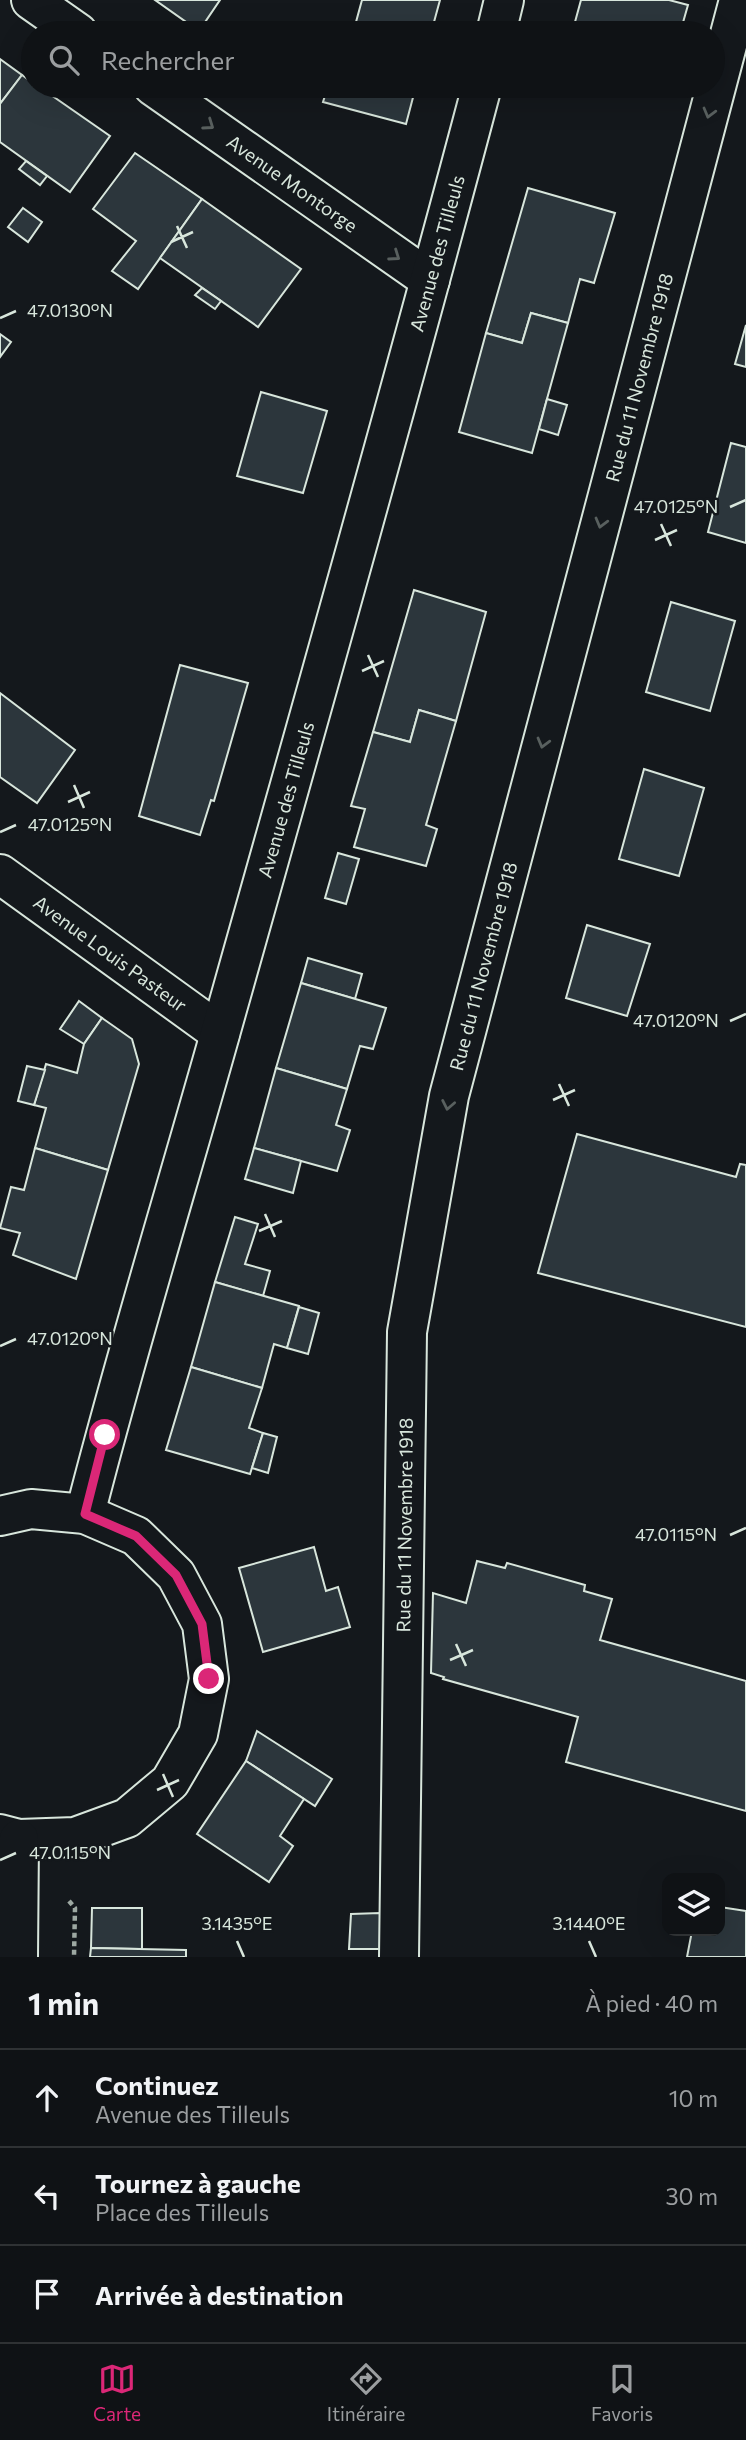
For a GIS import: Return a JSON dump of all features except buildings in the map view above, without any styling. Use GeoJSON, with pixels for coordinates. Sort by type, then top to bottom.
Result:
{"type":"FeatureCollection","features":[{"type":"Feature","properties":{"kind":"street"},"geometry":{"type":"LineString","coordinates":[[31,0],[61,21]]}},
{"type":"Feature","properties":{"kind":"street"},"geometry":{"type":"LineString","coordinates":[[499,21],[505,0]]}},
{"type":"Feature","properties":{"kind":"street","name":"Rue du 11 Novembre 1918"},"geometry":{"type":"LineString","coordinates":[[725,53],[739,0]]}},
{"type":"Feature","properties":{"kind":"street","name":"Avenue Montorge"},"geometry":{"type":"LineString","coordinates":[[170,98],[430,280]]}},
{"type":"Feature","properties":{"kind":"street","name":"Avenue des Tilleuls"},"geometry":{"type":"LineString","coordinates":[[85,1514],[479,98]]}},
{"type":"Feature","properties":{"kind":"street","name":"Rue du 11 Novembre 1918"},"geometry":{"type":"LineString","coordinates":[[398,1957],[407,1332],[449,1096],[713,98]]}},
{"type":"Feature","properties":{"kind":"street","name":"Avenue Louis Pasteur"},"geometry":{"type":"LineString","coordinates":[[0,874],[220,1033]]}},
{"type":"Feature","properties":{"kind":"street"},"geometry":{"type":"LineString","coordinates":[[0,1516],[31,1509],[85,1514],[136,1536],[176,1575],[202,1624],[209,1679],[198,1734],[170,1782],[127,1818],[75,1837],[9,1837],[18,1957]]}},
{"type":"Feature","properties":{"kind":"route"},"geometry":{"type":"LineString","coordinates":[[105,1435],[85,1514],[136,1536],[176,1575],[202,1624],[209,1679]]}}]}
